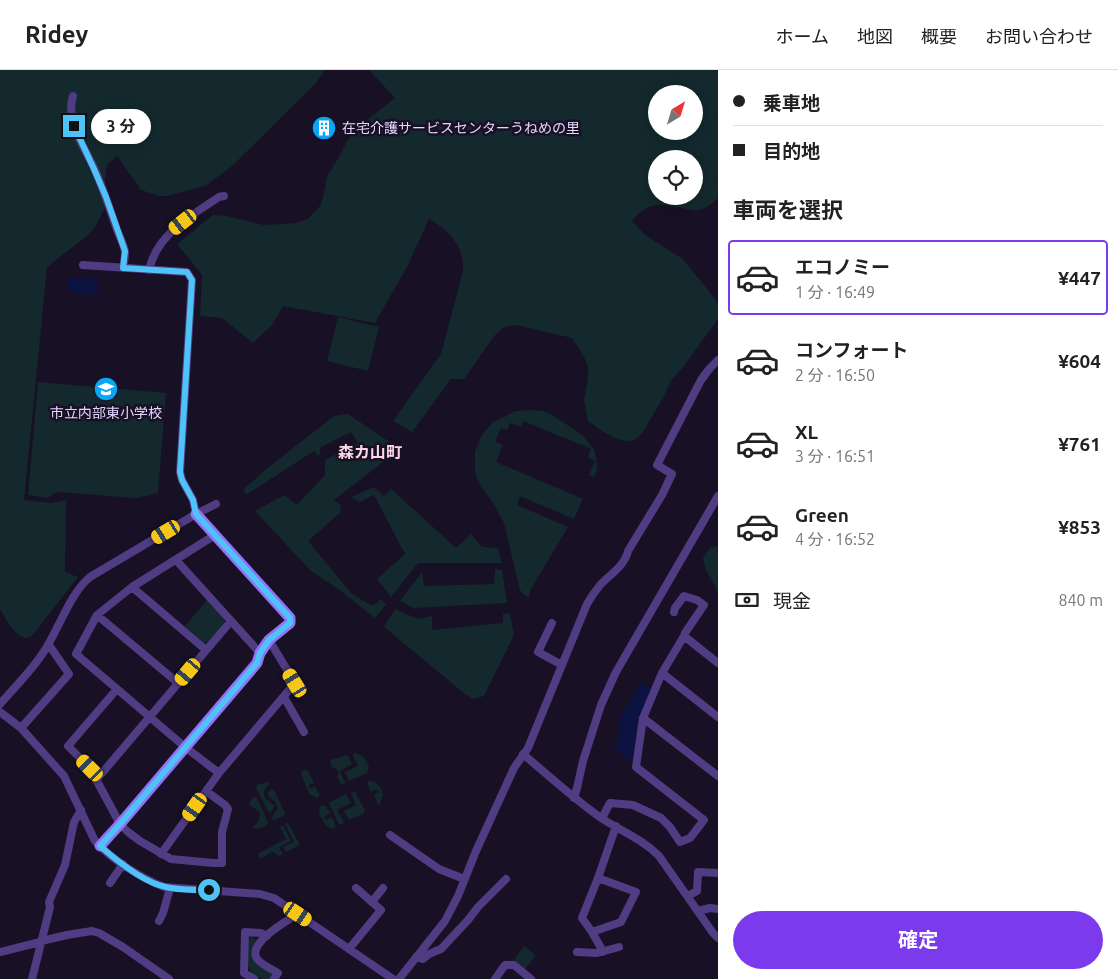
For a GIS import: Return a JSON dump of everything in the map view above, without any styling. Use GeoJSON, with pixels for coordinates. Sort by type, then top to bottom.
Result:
{"type":"FeatureCollection","features":[{"type":"Feature","properties":{"kind":"street"},"geometry":{"type":"LineString","coordinates":[[73,96],[71,103],[74,126],[106,197],[125,251],[123,268]]}},
{"type":"Feature","properties":{"kind":"street"},"geometry":{"type":"LineString","coordinates":[[149,270],[151,260],[166,236],[194,214],[219,197],[224,196]]}},
{"type":"Feature","properties":{"kind":"street"},"geometry":{"type":"LineString","coordinates":[[83,265],[187,272],[192,280],[180,472],[182,480],[193,500],[196,514],[290,618],[290,623],[269,640],[260,653],[257,663],[100,846]]}},
{"type":"Feature","properties":{"kind":"street"},"geometry":{"type":"LineString","coordinates":[[399,979],[445,921],[458,896],[476,851],[514,768],[532,740],[592,595],[627,557],[628,551],[662,495],[672,474],[657,464],[701,380],[718,360]]}},
{"type":"Feature","properties":{"kind":"street"},"geometry":{"type":"LineString","coordinates":[[574,798],[578,788],[582,761],[601,705],[616,672],[718,496]]}},
{"type":"Feature","properties":{"kind":"street"},"geometry":{"type":"LineString","coordinates":[[0,704],[34,666],[49,645],[84,582],[196,514],[216,504]]}},
{"type":"Feature","properties":{"kind":"street"},"geometry":{"type":"LineString","coordinates":[[215,535],[132,586],[97,615],[76,654],[185,747],[219,773]]}},
{"type":"Feature","properties":{"kind":"street"},"geometry":{"type":"LineString","coordinates":[[176,560],[260,653]]}},
{"type":"Feature","properties":{"kind":"street"},"geometry":{"type":"LineString","coordinates":[[132,586],[206,650]]}},
{"type":"Feature","properties":{"kind":"street"},"geometry":{"type":"LineString","coordinates":[[602,818],[610,803],[633,805],[661,818],[680,842],[690,838],[704,820],[636,767],[643,718],[662,673],[704,605],[697,600],[684,596],[674,612]]}},
{"type":"Feature","properties":{"kind":"street"},"geometry":{"type":"LineString","coordinates":[[97,615],[178,683]]}},
{"type":"Feature","properties":{"kind":"street"},"geometry":{"type":"LineString","coordinates":[[97,779],[231,621]]}},
{"type":"Feature","properties":{"kind":"street"},"geometry":{"type":"LineString","coordinates":[[552,623],[538,652],[562,664]]}},
{"type":"Feature","properties":{"kind":"street"},"geometry":{"type":"LineString","coordinates":[[684,636],[718,663]]}},
{"type":"Feature","properties":{"kind":"street"},"geometry":{"type":"LineString","coordinates":[[162,854],[219,773],[295,683],[269,640]]}},
{"type":"Feature","properties":{"kind":"street"},"geometry":{"type":"LineString","coordinates":[[21,728],[69,674],[49,645]]}},
{"type":"Feature","properties":{"kind":"street"},"geometry":{"type":"LineString","coordinates":[[662,673],[718,717]]}},
{"type":"Feature","properties":{"kind":"street"},"geometry":{"type":"LineString","coordinates":[[117,689],[68,746],[90,768],[120,824],[140,841],[171,859],[213,864],[222,863],[222,832],[228,809],[206,791]]}},
{"type":"Feature","properties":{"kind":"street"},"geometry":{"type":"LineString","coordinates":[[284,697],[304,732]]}},
{"type":"Feature","properties":{"kind":"street"},"geometry":{"type":"LineString","coordinates":[[0,712],[21,728],[64,776],[95,841],[123,864],[155,884],[170,888],[260,894],[274,898],[393,979]]}},
{"type":"Feature","properties":{"kind":"street"},"geometry":{"type":"LineString","coordinates":[[643,718],[718,776]]}},
{"type":"Feature","properties":{"kind":"street"},"geometry":{"type":"LineString","coordinates":[[523,754],[574,798],[602,818],[652,848],[718,938]]}},
{"type":"Feature","properties":{"kind":"street"},"geometry":{"type":"LineString","coordinates":[[32,979],[50,907],[49,902],[65,865],[74,822],[81,810]]}},
{"type":"Feature","properties":{"kind":"street"},"geometry":{"type":"LineString","coordinates":[[602,952],[592,932],[582,918],[616,826]]}},
{"type":"Feature","properties":{"kind":"street"},"geometry":{"type":"LineString","coordinates":[[390,835],[439,869],[464,879]]}},
{"type":"Feature","properties":{"kind":"street"},"geometry":{"type":"LineString","coordinates":[[110,883],[123,864]]}},
{"type":"Feature","properties":{"kind":"street"},"geometry":{"type":"LineString","coordinates":[[688,896],[697,891],[698,872],[718,873]]}},
{"type":"Feature","properties":{"kind":"street"},"geometry":{"type":"LineString","coordinates":[[592,932],[621,922],[636,892],[598,878]]}},
{"type":"Feature","properties":{"kind":"street"},"geometry":{"type":"LineString","coordinates":[[416,957],[422,959],[441,949],[506,879]]}},
{"type":"Feature","properties":{"kind":"street"},"geometry":{"type":"LineString","coordinates":[[158,921],[163,913],[170,888]]}},
{"type":"Feature","properties":{"kind":"street"},"geometry":{"type":"LineString","coordinates":[[349,949],[381,910],[356,888]]}},
{"type":"Feature","properties":{"kind":"street"},"geometry":{"type":"LineString","coordinates":[[372,902],[383,888]]}},
{"type":"Feature","properties":{"kind":"street"},"geometry":{"type":"LineString","coordinates":[[698,911],[710,908],[718,909]]}},
{"type":"Feature","properties":{"kind":"street"},"geometry":{"type":"LineString","coordinates":[[274,979],[278,973],[259,961],[256,954],[257,946],[260,941],[298,914]]}},
{"type":"Feature","properties":{"kind":"street"},"geometry":{"type":"LineString","coordinates":[[0,952],[67,935],[92,931],[123,947],[169,979]]}},
{"type":"Feature","properties":{"kind":"street"},"geometry":{"type":"LineString","coordinates":[[254,979],[244,973],[245,932],[261,933],[267,936]]}},
{"type":"Feature","properties":{"kind":"street"},"geometry":{"type":"LineString","coordinates":[[577,952],[602,952],[618,947]]}},
{"type":"Feature","properties":{"kind":"street"},"geometry":{"type":"LineString","coordinates":[[495,979],[505,965],[514,965],[531,979]]}},
{"type":"Feature","properties":{"kind":"green space"},"geometry":{"type":"Polygon","coordinates":[[[0,70],[325,70],[316,83],[231,167],[205,186],[166,196],[159,196],[141,190],[117,156],[108,164],[106,170],[107,197],[104,209],[95,227],[87,236],[47,267],[24,500],[52,503],[66,500],[65,572],[78,577],[32,636],[26,638],[17,634],[0,609],[0,70]]]}},
{"type":"Feature","properties":{"kind":"green space"},"geometry":{"type":"Polygon","coordinates":[[[369,70],[718,70],[718,198],[706,207],[698,210],[667,205],[703,205],[703,150],[648,150],[648,205],[654,205],[643,210],[632,221],[645,235],[683,259],[718,305],[718,319],[671,381],[641,435],[632,440],[624,441],[607,434],[588,421],[584,400],[588,379],[588,366],[572,338],[516,325],[504,327],[495,335],[464,379],[451,379],[412,432],[393,421],[441,354],[463,271],[461,254],[454,240],[443,228],[429,219],[408,265],[375,323],[283,306],[272,325],[253,343],[222,318],[200,316],[202,275],[177,244],[213,215],[226,216],[264,225],[296,223],[308,219],[321,205],[328,174],[347,141],[358,127],[395,98],[369,70]]]}},
{"type":"Feature","properties":{"kind":"green space"},"geometry":{"type":"Polygon","coordinates":[[[338,317],[379,327],[368,371],[327,361],[338,317]]]}},
{"type":"Feature","properties":{"kind":"green space"},"geometry":{"type":"Polygon","coordinates":[[[38,382],[166,393],[158,493],[137,498],[57,492],[47,498],[28,495],[38,382]]]}},
{"type":"Feature","properties":{"kind":"green space"},"geometry":{"type":"Polygon","coordinates":[[[530,410],[551,414],[582,435],[594,449],[597,471],[594,477],[589,475],[595,461],[588,457],[591,449],[523,421],[521,427],[510,423],[507,430],[501,428],[495,442],[503,445],[496,462],[583,499],[574,519],[520,496],[517,505],[568,527],[531,589],[529,597],[520,590],[504,523],[492,501],[481,487],[475,473],[475,451],[482,435],[492,423],[515,411],[530,410]]]}},
{"type":"Feature","properties":{"kind":"green space"},"geometry":{"type":"Polygon","coordinates":[[[348,414],[400,449],[334,500],[340,504],[341,512],[308,541],[352,594],[373,606],[381,599],[386,605],[375,618],[310,570],[255,511],[284,495],[297,505],[325,475],[325,460],[358,443],[351,432],[321,447],[319,457],[314,451],[246,495],[244,489],[265,470],[334,416],[348,414]]]}},
{"type":"Feature","properties":{"kind":"green space"},"geometry":{"type":"Polygon","coordinates":[[[374,487],[384,496],[391,489],[456,548],[471,534],[482,547],[498,548],[502,563],[418,563],[391,597],[377,579],[405,554],[374,495],[360,502],[351,497],[374,487]]]}},
{"type":"Feature","properties":{"kind":"green space"},"geometry":{"type":"Polygon","coordinates":[[[718,546],[718,594],[706,570],[703,558],[710,548],[718,546]]]}},
{"type":"Feature","properties":{"kind":"green space"},"geometry":{"type":"Polygon","coordinates":[[[495,569],[502,570],[507,603],[414,608],[400,601],[422,572],[424,586],[494,584],[495,569]]]}},
{"type":"Feature","properties":{"kind":"green space"},"geometry":{"type":"Polygon","coordinates":[[[207,600],[224,619],[224,624],[209,642],[204,643],[185,626],[207,600]]]}},
{"type":"Feature","properties":{"kind":"green space"},"geometry":{"type":"Polygon","coordinates":[[[395,609],[418,619],[432,616],[432,630],[503,623],[503,614],[510,613],[514,635],[484,696],[473,699],[465,694],[384,627],[395,609]]]}},
{"type":"Feature","properties":{"kind":"green space"},"geometry":{"type":"Polygon","coordinates":[[[354,753],[362,756],[369,767],[367,773],[349,781],[345,772],[358,766],[353,756],[354,753]]]}},
{"type":"Feature","properties":{"kind":"green space"},"geometry":{"type":"Polygon","coordinates":[[[347,755],[352,764],[340,771],[345,783],[343,785],[337,776],[339,774],[336,768],[333,769],[330,762],[347,755]]]}},
{"type":"Feature","properties":{"kind":"green space"},"geometry":{"type":"Polygon","coordinates":[[[303,770],[308,771],[314,783],[309,785],[310,789],[315,786],[320,795],[317,798],[309,794],[301,774],[303,770]]]}},
{"type":"Feature","properties":{"kind":"green space"},"geometry":{"type":"Polygon","coordinates":[[[369,781],[377,783],[383,794],[378,805],[374,795],[379,792],[377,789],[371,792],[367,783],[369,781]]]}},
{"type":"Feature","properties":{"kind":"green space"},"geometry":{"type":"Polygon","coordinates":[[[270,783],[265,789],[264,794],[274,805],[269,813],[256,788],[257,785],[270,783]]]}},
{"type":"Feature","properties":{"kind":"green space"},"geometry":{"type":"Polygon","coordinates":[[[271,789],[274,790],[285,813],[284,816],[274,820],[271,818],[278,808],[276,803],[268,796],[271,789]]]}},
{"type":"Feature","properties":{"kind":"green space"},"geometry":{"type":"Polygon","coordinates":[[[355,791],[365,811],[363,814],[349,820],[344,811],[356,805],[351,793],[355,791]]]}},
{"type":"Feature","properties":{"kind":"green space"},"geometry":{"type":"Polygon","coordinates":[[[346,794],[351,803],[337,810],[344,822],[339,824],[329,803],[346,794]]]}},
{"type":"Feature","properties":{"kind":"green space"},"geometry":{"type":"Polygon","coordinates":[[[254,797],[257,798],[268,822],[266,826],[256,829],[253,828],[259,820],[260,813],[249,804],[254,797]]]}},
{"type":"Feature","properties":{"kind":"green space"},"geometry":{"type":"Polygon","coordinates":[[[326,806],[330,813],[324,817],[326,820],[332,817],[336,827],[333,829],[326,825],[319,813],[320,807],[326,806]]]}},
{"type":"Feature","properties":{"kind":"green space"},"geometry":{"type":"Polygon","coordinates":[[[288,823],[300,845],[286,852],[283,847],[294,842],[285,824],[288,823]]]}},
{"type":"Feature","properties":{"kind":"green space"},"geometry":{"type":"Polygon","coordinates":[[[283,825],[291,841],[279,847],[283,854],[279,856],[273,852],[260,858],[259,853],[286,839],[280,827],[283,825]]]}},
{"type":"Feature","properties":{"kind":"green space"},"geometry":{"type":"Polygon","coordinates":[[[251,937],[256,940],[253,946],[253,960],[271,972],[272,977],[270,979],[255,976],[249,968],[247,955],[248,941],[251,937]]]}},
{"type":"Feature","properties":{"kind":"green space"},"geometry":{"type":"Polygon","coordinates":[[[524,946],[536,955],[525,969],[515,961],[515,958],[524,946]]]}},
{"type":"Feature","properties":{"kind":"shaded area"},"geometry":{"type":"Polygon","coordinates":[[[68,277],[98,279],[97,295],[67,292],[68,277]]]}},
{"type":"Feature","properties":{"kind":"shaded area"},"geometry":{"type":"Polygon","coordinates":[[[642,683],[652,688],[639,717],[632,759],[627,759],[615,749],[620,734],[620,717],[642,683]]]}},
{"type":"Feature","properties":{"kind":"place","name":"在宅介護サービスセンターうねめの里"},"geometry":{"type":"Point","coordinates":[324,128]}},
{"type":"Feature","properties":{"kind":"place","name":"市立内部東小学校"},"geometry":{"type":"Point","coordinates":[106,389]}},
{"type":"Feature","properties":{"kind":"district","name":"森カ山町"},"geometry":{"type":"Point","coordinates":[370,452]}},
{"type":"Feature","properties":{"kind":"route"},"geometry":{"type":"LineString","coordinates":[[74,126],[106,197],[125,251],[123,268],[187,272],[192,280],[180,472],[182,480],[193,500],[196,514],[290,618],[290,623],[269,640],[260,653],[257,663],[100,846],[123,864],[155,884],[170,888],[209,890]]}}]}
